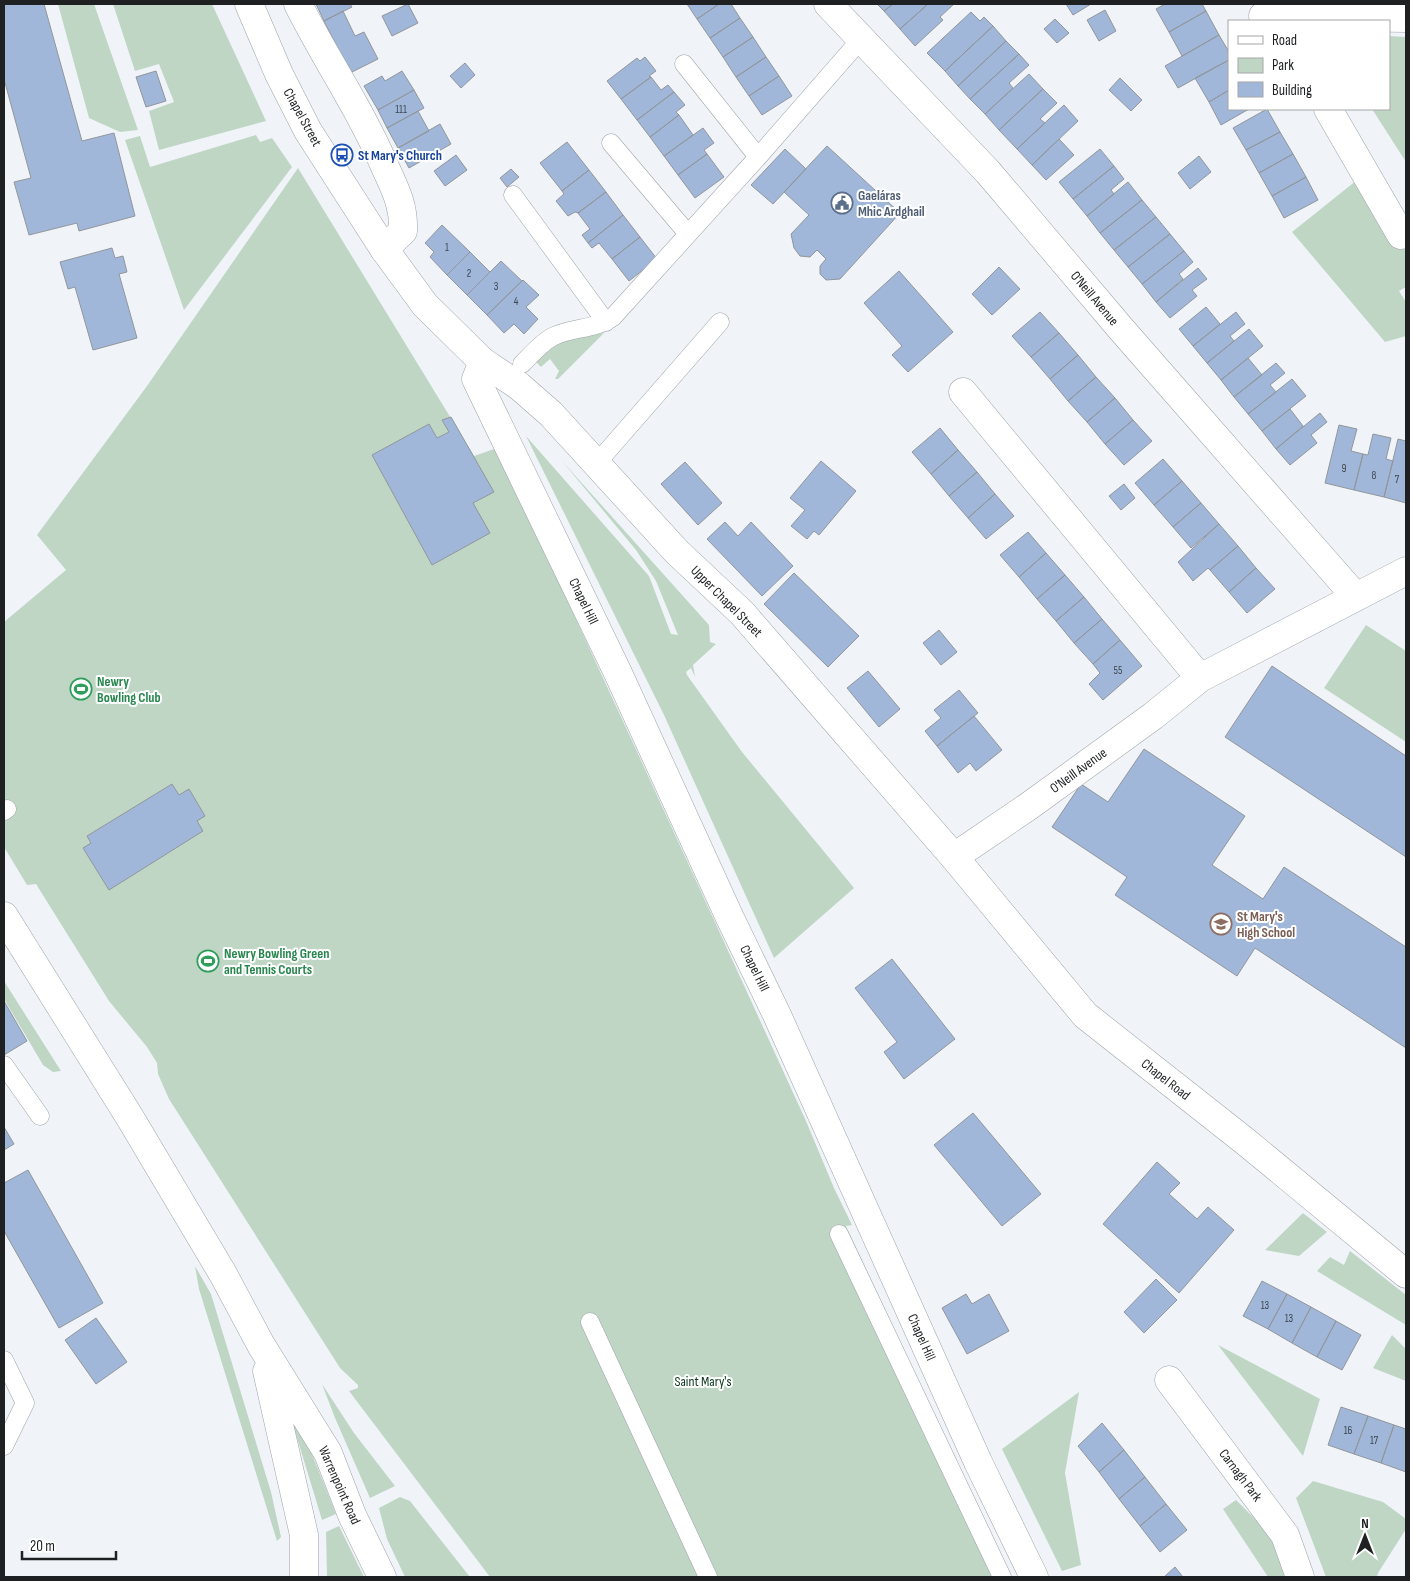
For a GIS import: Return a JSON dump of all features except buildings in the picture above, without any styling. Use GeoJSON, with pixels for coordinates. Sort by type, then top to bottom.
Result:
{"type":"FeatureCollection","features":[{"type":"Feature","properties":{"kind":"main road","name":"Chapel Street"},"geometry":{"type":"LineString","coordinates":[[250,4],[279,74],[308,130],[384,249],[425,305],[483,362]]}},
{"type":"Feature","properties":{"kind":"main road"},"geometry":{"type":"LineString","coordinates":[[298,4],[373,137],[401,203],[404,216],[403,231],[384,249]]}},
{"type":"Feature","properties":{"kind":"main road","name":"O'Neill Avenue"},"geometry":{"type":"LineString","coordinates":[[828,4],[988,172],[1122,330],[1356,597]]}},
{"type":"Feature","properties":{"kind":"main road"},"geometry":{"type":"LineString","coordinates":[[1261,14],[1406,18]]}},
{"type":"Feature","properties":{"kind":"main road"},"geometry":{"type":"LineString","coordinates":[[1329,110],[1401,235]]}},
{"type":"Feature","properties":{"kind":"main road","name":"Upper Chapel Street"},"geometry":{"type":"LineString","coordinates":[[483,362],[519,386],[551,414],[677,552],[742,613],[954,857]]}},
{"type":"Feature","properties":{"kind":"main road","name":"Chapel Hill"},"geometry":{"type":"LineString","coordinates":[[483,362],[476,379],[618,673],[730,918],[778,1015],[978,1462],[1034,1577]]}},
{"type":"Feature","properties":{"kind":"main road"},"geometry":{"type":"LineString","coordinates":[[963,392],[1200,678]]}},
{"type":"Feature","properties":{"kind":"main road","name":"O'Neill Avenue"},"geometry":{"type":"LineString","coordinates":[[954,857],[1029,806],[1153,716],[1200,678],[1406,572]]}},
{"type":"Feature","properties":{"kind":"main road","name":"Chapel Road"},"geometry":{"type":"LineString","coordinates":[[954,857],[1084,1015],[1246,1142],[1406,1274]]}},
{"type":"Feature","properties":{"kind":"main road","name":"Warrenpoint Road"},"geometry":{"type":"LineString","coordinates":[[6,923],[129,1116],[223,1274],[261,1345],[328,1453],[352,1515],[382,1577]]}},
{"type":"Feature","properties":{"kind":"main road","name":"Warrenpoint Road"},"geometry":{"type":"LineString","coordinates":[[261,1345],[304,1534],[304,1577]]}},
{"type":"Feature","properties":{"kind":"main road","name":"Carnagh Park"},"geometry":{"type":"LineString","coordinates":[[1169,1380],[1285,1534],[1300,1577]]}},
{"type":"Feature","properties":{"kind":"lane"},"geometry":{"type":"LineString","coordinates":[[522,364],[552,337],[575,329],[606,322],[613,317],[758,157],[862,38]]}},
{"type":"Feature","properties":{"kind":"lane"},"geometry":{"type":"LineString","coordinates":[[684,64],[758,157]]}},
{"type":"Feature","properties":{"kind":"lane"},"geometry":{"type":"LineString","coordinates":[[611,143],[688,234]]}},
{"type":"Feature","properties":{"kind":"lane"},"geometry":{"type":"LineString","coordinates":[[513,195],[606,322]]}},
{"type":"Feature","properties":{"kind":"lane"},"geometry":{"type":"LineString","coordinates":[[596,464],[720,322]]}},
{"type":"Feature","properties":{"kind":"lane"},"geometry":{"type":"LineString","coordinates":[[4,1065],[40,1116]]}},
{"type":"Feature","properties":{"kind":"lane"},"geometry":{"type":"LineString","coordinates":[[839,1234],[1002,1577]]}},
{"type":"Feature","properties":{"kind":"lane"},"geometry":{"type":"LineString","coordinates":[[590,1322],[708,1577]]}},
{"type":"Feature","properties":{"kind":"lane"},"geometry":{"type":"LineString","coordinates":[[4,1360],[26,1403],[4,1446]]}},
{"type":"Feature","properties":{"kind":"green space"},"geometry":{"type":"Polygon","coordinates":[[[58,4],[94,4],[138,130],[120,132],[89,118],[58,4]]]}},
{"type":"Feature","properties":{"kind":"green space"},"geometry":{"type":"Polygon","coordinates":[[[113,4],[212,4],[266,121],[159,150],[149,111],[174,102],[159,64],[135,71],[113,4]]]}},
{"type":"Feature","properties":{"kind":"green space"},"geometry":{"type":"Polygon","coordinates":[[[1390,36],[1406,37],[1406,162],[1373,110],[1390,110],[1390,36]]]}},
{"type":"Feature","properties":{"kind":"green space"},"geometry":{"type":"Polygon","coordinates":[[[256,135],[260,142],[272,138],[292,167],[184,310],[125,140],[140,136],[150,167],[256,135]]]}},
{"type":"Feature","properties":{"kind":"green space","name":"Saint Mary's"},"geometry":{"type":"Polygon","coordinates":[[[298,168],[474,456],[497,448],[806,1121],[852,1225],[846,1226],[1010,1577],[490,1577],[349,1391],[358,1388],[358,1385],[340,1368],[169,1099],[158,1074],[157,1063],[147,1047],[109,1001],[36,884],[27,885],[4,847],[4,622],[66,570],[37,535],[147,386],[298,168]]]}},
{"type":"Feature","properties":{"kind":"green space"},"geometry":{"type":"Polygon","coordinates":[[[1357,180],[1406,243],[1406,287],[1399,291],[1406,302],[1406,336],[1385,342],[1292,232],[1357,180]]]}},
{"type":"Feature","properties":{"kind":"green space"},"geometry":{"type":"Polygon","coordinates":[[[604,333],[558,379],[555,379],[559,371],[550,359],[541,367],[536,362],[555,342],[604,333]]]}},
{"type":"Feature","properties":{"kind":"green space"},"geometry":{"type":"Polygon","coordinates":[[[526,436],[649,576],[671,634],[678,635],[656,581],[636,550],[562,461],[709,625],[710,642],[716,644],[693,665],[695,677],[691,668],[686,672],[687,675],[742,752],[854,888],[774,958],[664,715],[526,436]]]}},
{"type":"Feature","properties":{"kind":"green space"},"geometry":{"type":"Polygon","coordinates":[[[1366,625],[1406,651],[1406,742],[1324,688],[1366,625]]]}},
{"type":"Feature","properties":{"kind":"green space"},"geometry":{"type":"Polygon","coordinates":[[[4,981],[61,1071],[53,1072],[43,1065],[4,999],[4,981]]]}},
{"type":"Feature","properties":{"kind":"green space"},"geometry":{"type":"Polygon","coordinates":[[[1303,1213],[1327,1232],[1299,1256],[1265,1250],[1303,1213]]]}},
{"type":"Feature","properties":{"kind":"green space"},"geometry":{"type":"Polygon","coordinates":[[[1350,1251],[1406,1295],[1406,1325],[1317,1271],[1330,1257],[1344,1265],[1350,1251]]]}},
{"type":"Feature","properties":{"kind":"green space"},"geometry":{"type":"Polygon","coordinates":[[[195,1266],[211,1294],[271,1492],[281,1537],[277,1541],[199,1289],[195,1266]]]}},
{"type":"Feature","properties":{"kind":"green space"},"geometry":{"type":"Polygon","coordinates":[[[1392,1335],[1406,1349],[1406,1381],[1373,1368],[1392,1335]]]}},
{"type":"Feature","properties":{"kind":"green space"},"geometry":{"type":"Polygon","coordinates":[[[1218,1345],[1320,1399],[1303,1456],[1218,1345]]]}},
{"type":"Feature","properties":{"kind":"green space"},"geometry":{"type":"Polygon","coordinates":[[[322,1384],[354,1433],[395,1486],[370,1498],[322,1384]]]}},
{"type":"Feature","properties":{"kind":"green space"},"geometry":{"type":"Polygon","coordinates":[[[1079,1392],[1065,1473],[1081,1565],[1062,1571],[1002,1449],[1079,1392]]]}},
{"type":"Feature","properties":{"kind":"green space"},"geometry":{"type":"Polygon","coordinates":[[[291,1418],[302,1429],[336,1514],[322,1520],[291,1418]]]}},
{"type":"Feature","properties":{"kind":"green space"},"geometry":{"type":"Polygon","coordinates":[[[1313,1481],[1383,1502],[1406,1519],[1406,1529],[1377,1577],[1326,1577],[1296,1498],[1313,1481]]]}},
{"type":"Feature","properties":{"kind":"green space"},"geometry":{"type":"Polygon","coordinates":[[[400,1497],[410,1501],[470,1577],[405,1577],[387,1539],[379,1508],[400,1497]]]}},
{"type":"Feature","properties":{"kind":"green space"},"geometry":{"type":"Polygon","coordinates":[[[1236,1500],[1277,1541],[1290,1577],[1268,1577],[1223,1509],[1236,1500]]]}},
{"type":"Feature","properties":{"kind":"green space"},"geometry":{"type":"Polygon","coordinates":[[[339,1526],[364,1577],[327,1577],[326,1532],[339,1526]]]}},
{"type":"Feature","properties":{"kind":"place","name":"St Mary's Church"},"geometry":{"type":"Point","coordinates":[342,155]}},
{"type":"Feature","properties":{"kind":"place","name":"Gaeláras Mhic Ardghail"},"geometry":{"type":"Point","coordinates":[842,203]}},
{"type":"Feature","properties":{"kind":"place","name":"Newry Bowling Club"},"geometry":{"type":"Point","coordinates":[81,689]}},
{"type":"Feature","properties":{"kind":"place","name":"St Mary's High School"},"geometry":{"type":"Point","coordinates":[1221,924]}},
{"type":"Feature","properties":{"kind":"place","name":"Newry Bowling Green and Tennis Courts"},"geometry":{"type":"Point","coordinates":[208,961]}}]}
